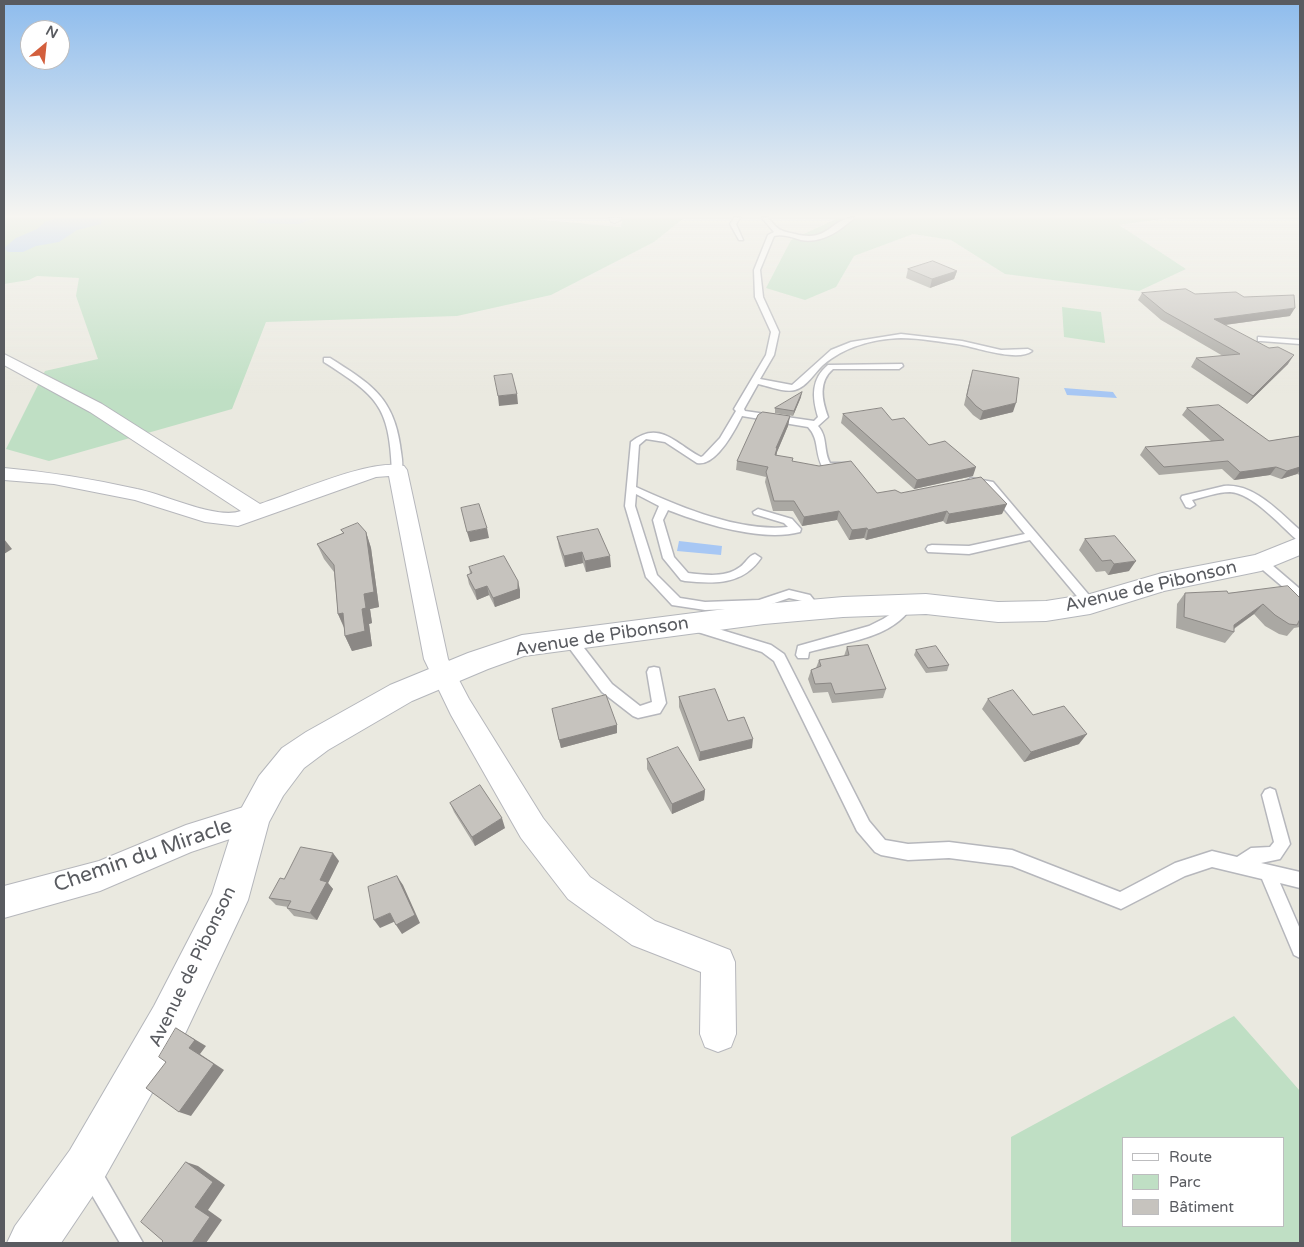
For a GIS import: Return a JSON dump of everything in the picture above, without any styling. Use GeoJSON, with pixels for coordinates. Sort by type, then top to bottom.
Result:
{"type":"FeatureCollection","features":[{"type":"Feature","properties":{"kind":"street"},"geometry":{"type":"LineString","coordinates":[[4,359],[96,408],[256,512]]}},
{"type":"Feature","properties":{"kind":"street"},"geometry":{"type":"LineString","coordinates":[[4,474],[54,478],[139,495],[205,516],[238,519],[374,471],[398,470],[436,658],[472,730],[532,828],[579,888],[644,934],[718,962],[718,1034]]}},
{"type":"Feature","properties":{"kind":"street","name":"Avenue de Pibonson"},"geometry":{"type":"LineString","coordinates":[[32,1243],[86,1166],[169,1021],[229,900],[253,818],[271,786],[294,758],[317,741],[401,693],[522,646],[569,638],[815,609],[926,604],[998,612],[1046,611],[1090,604],[1162,582],[1261,562],[1300,545]]}},
{"type":"Feature","properties":{"kind":"street","name":"Chemin du Miracle"},"geometry":{"type":"LineString","coordinates":[[4,902],[100,876],[186,839],[253,818]]}},
{"type":"Feature","properties":{"kind":"lane"},"geometry":{"type":"LineString","coordinates":[[757,276],[759,298],[775,332],[770,356],[739,409],[740,411],[733,426],[708,458],[701,461],[688,455],[678,445],[665,437],[644,436],[637,440],[634,444],[630,506],[652,577],[676,602],[705,606],[760,604],[788,594],[806,598],[815,609]]}},
{"type":"Feature","properties":{"kind":"lane"},"geometry":{"type":"LineString","coordinates":[[756,380],[793,388],[800,385],[819,364],[834,352],[851,344],[901,336],[962,343],[1001,352],[1028,352]]}},
{"type":"Feature","properties":{"kind":"lane"},"geometry":{"type":"LineString","coordinates":[[1261,339],[1300,342]]}},
{"type":"Feature","properties":{"kind":"lane"},"geometry":{"type":"LineString","coordinates":[[327,360],[376,397],[385,409],[395,441],[398,470]]}},
{"type":"Feature","properties":{"kind":"lane"},"geometry":{"type":"LineString","coordinates":[[740,411],[816,424],[823,417],[818,402],[818,381],[831,367],[899,366]]}},
{"type":"Feature","properties":{"kind":"lane"},"geometry":{"type":"LineString","coordinates":[[811,424],[820,434],[822,457],[826,466],[846,465]]}},
{"type":"Feature","properties":{"kind":"lane"},"geometry":{"type":"LineString","coordinates":[[964,483],[974,481],[989,484],[1090,604]]}},
{"type":"Feature","properties":{"kind":"lane"},"geometry":{"type":"LineString","coordinates":[[631,488],[684,512],[755,529],[787,532],[796,529],[788,521],[758,512]]}},
{"type":"Feature","properties":{"kind":"lane"},"geometry":{"type":"LineString","coordinates":[[1190,505],[1186,498],[1229,489],[1241,490],[1256,499],[1300,536]]}},
{"type":"Feature","properties":{"kind":"lane"},"geometry":{"type":"LineString","coordinates":[[665,504],[658,520],[669,558],[685,577],[702,579],[731,576],[744,571],[755,558]]}},
{"type":"Feature","properties":{"kind":"lane"},"geometry":{"type":"LineString","coordinates":[[932,549],[969,550],[1032,536]]}},
{"type":"Feature","properties":{"kind":"lane"},"geometry":{"type":"LineString","coordinates":[[1261,562],[1300,595]]}},
{"type":"Feature","properties":{"kind":"lane"},"geometry":{"type":"LineString","coordinates":[[802,655],[802,649],[864,633],[900,614],[907,605]]}},
{"type":"Feature","properties":{"kind":"lane"},"geometry":{"type":"LineString","coordinates":[[685,624],[766,648],[779,658],[863,826],[881,847],[908,852],[949,850],[1012,858],[1121,901],[1181,868],[1212,859],[1300,880]]}},
{"type":"Feature","properties":{"kind":"lane"},"geometry":{"type":"LineString","coordinates":[[569,638],[607,688],[638,712],[655,709],[659,703],[654,672]]}},
{"type":"Feature","properties":{"kind":"lane"},"geometry":{"type":"LineString","coordinates":[[1239,866],[1251,856],[1274,854],[1282,844],[1270,795]]}},
{"type":"Feature","properties":{"kind":"lane"},"geometry":{"type":"LineString","coordinates":[[1267,872],[1300,949]]}},
{"type":"Feature","properties":{"kind":"lane"},"geometry":{"type":"LineString","coordinates":[[86,1166],[132,1243]]}},
{"type":"Feature","properties":{"kind":"green space"},"geometry":{"type":"Polygon","coordinates":[[[4,276],[37,276],[29,280],[4,284],[4,276]]]}},
{"type":"Feature","properties":{"kind":"green space"},"geometry":{"type":"Polygon","coordinates":[[[41,276],[588,276],[551,295],[457,316],[266,322],[232,409],[49,461],[6,449],[45,371],[98,359],[76,296],[79,278],[41,276]]]}},
{"type":"Feature","properties":{"kind":"green space"},"geometry":{"type":"Polygon","coordinates":[[[772,276],[842,276],[836,287],[805,300],[766,288],[772,276]]]}},
{"type":"Feature","properties":{"kind":"green space"},"geometry":{"type":"Polygon","coordinates":[[[1022,276],[1171,276],[1139,291],[1022,276]]]}},
{"type":"Feature","properties":{"kind":"green space"},"geometry":{"type":"Polygon","coordinates":[[[1062,307],[1101,312],[1105,343],[1064,337],[1062,307]]]}},
{"type":"Feature","properties":{"kind":"green space"},"geometry":{"type":"Polygon","coordinates":[[[1234,1016],[1300,1091],[1300,1243],[1011,1243],[1011,1137],[1234,1016]]]}},
{"type":"Feature","properties":{"kind":"water"},"geometry":{"type":"Polygon","coordinates":[[[1064,388],[1113,392],[1117,398],[1067,395],[1064,388]]]}},
{"type":"Feature","properties":{"kind":"water"},"geometry":{"type":"Polygon","coordinates":[[[679,541],[722,546],[721,555],[677,551],[679,541]]]}},
{"type":"Feature","properties":{"kind":"building"},"geometry":{"type":"Polygon","coordinates":[[[925,276],[941,276],[932,279],[925,276]]]}},
{"type":"Feature","properties":{"kind":"building"},"geometry":{"type":"Polygon","coordinates":[[[1186,289],[1195,294],[1236,292],[1244,297],[1294,295],[1295,308],[1214,319],[1269,348],[1278,347],[1294,355],[1253,396],[1196,358],[1240,354],[1165,312],[1142,293],[1186,289]]]}},
{"type":"Feature","properties":{"kind":"building"},"geometry":{"type":"Polygon","coordinates":[[[973,370],[1019,378],[1016,403],[983,411],[976,406],[967,396],[973,370]]]}},
{"type":"Feature","properties":{"kind":"building"},"geometry":{"type":"Polygon","coordinates":[[[512,374],[517,394],[498,396],[494,376],[512,374]]]}},
{"type":"Feature","properties":{"kind":"building"},"geometry":{"type":"Polygon","coordinates":[[[802,392],[794,411],[775,408],[802,392]]]}},
{"type":"Feature","properties":{"kind":"building"},"geometry":{"type":"Polygon","coordinates":[[[1219,405],[1269,441],[1300,436],[1300,467],[1287,471],[1276,467],[1240,472],[1228,461],[1164,467],[1145,447],[1224,440],[1187,408],[1219,405]]]}},
{"type":"Feature","properties":{"kind":"building"},"geometry":{"type":"Polygon","coordinates":[[[882,408],[892,420],[904,418],[929,445],[945,441],[976,467],[917,480],[843,414],[882,408]]]}},
{"type":"Feature","properties":{"kind":"building"},"geometry":{"type":"Polygon","coordinates":[[[763,412],[790,416],[776,448],[775,455],[793,458],[792,461],[819,466],[851,461],[877,493],[895,490],[901,493],[981,477],[1007,504],[949,514],[947,511],[868,530],[867,528],[852,530],[839,511],[804,517],[794,501],[774,501],[766,472],[768,467],[737,461],[758,415],[763,412]]]}},
{"type":"Feature","properties":{"kind":"building"},"geometry":{"type":"Polygon","coordinates":[[[479,504],[487,528],[467,532],[461,508],[479,504]]]}},
{"type":"Feature","properties":{"kind":"building"},"geometry":{"type":"Polygon","coordinates":[[[358,523],[366,532],[374,592],[364,594],[366,608],[362,609],[365,631],[345,636],[343,613],[338,614],[334,565],[317,544],[344,533],[341,530],[358,523]]]}},
{"type":"Feature","properties":{"kind":"building"},"geometry":{"type":"Polygon","coordinates":[[[598,529],[610,556],[585,561],[582,552],[564,556],[557,537],[598,529]]]}},
{"type":"Feature","properties":{"kind":"building"},"geometry":{"type":"Polygon","coordinates":[[[1115,536],[1136,561],[1114,564],[1111,560],[1102,561],[1085,539],[1115,536]]]}},
{"type":"Feature","properties":{"kind":"building"},"geometry":{"type":"Polygon","coordinates":[[[504,556],[518,581],[518,589],[493,598],[487,586],[475,590],[467,575],[472,573],[469,567],[504,556]]]}},
{"type":"Feature","properties":{"kind":"building"},"geometry":{"type":"Polygon","coordinates":[[[1288,586],[1300,598],[1300,619],[1297,625],[1289,624],[1263,604],[1234,625],[1234,632],[1184,617],[1185,593],[1227,591],[1228,593],[1288,586]]]}},
{"type":"Feature","properties":{"kind":"building"},"geometry":{"type":"Polygon","coordinates":[[[868,645],[886,689],[835,694],[831,683],[815,684],[811,670],[821,666],[819,660],[849,655],[847,647],[868,645]]]}},
{"type":"Feature","properties":{"kind":"building"},"geometry":{"type":"Polygon","coordinates":[[[936,646],[949,665],[928,668],[916,650],[936,646]]]}},
{"type":"Feature","properties":{"kind":"building"},"geometry":{"type":"Polygon","coordinates":[[[715,689],[728,721],[744,717],[753,739],[700,752],[679,697],[715,689]]]}},
{"type":"Feature","properties":{"kind":"building"},"geometry":{"type":"Polygon","coordinates":[[[1013,690],[1033,715],[1064,706],[1087,734],[1031,752],[988,699],[1013,690]]]}},
{"type":"Feature","properties":{"kind":"building"},"geometry":{"type":"Polygon","coordinates":[[[606,695],[617,725],[559,740],[552,709],[606,695]]]}},
{"type":"Feature","properties":{"kind":"building"},"geometry":{"type":"Polygon","coordinates":[[[678,747],[705,790],[672,804],[647,759],[678,747]]]}},
{"type":"Feature","properties":{"kind":"building"},"geometry":{"type":"Polygon","coordinates":[[[480,785],[502,818],[472,837],[450,803],[480,785]]]}},
{"type":"Feature","properties":{"kind":"building"},"geometry":{"type":"Polygon","coordinates":[[[301,847],[333,853],[320,880],[327,882],[310,913],[287,908],[291,901],[269,898],[280,878],[284,879],[301,847]]]}},
{"type":"Feature","properties":{"kind":"building"},"geometry":{"type":"Polygon","coordinates":[[[397,876],[415,915],[396,925],[390,913],[374,920],[368,887],[397,876]]]}},
{"type":"Feature","properties":{"kind":"building"},"geometry":{"type":"Polygon","coordinates":[[[176,1028],[195,1040],[189,1048],[214,1064],[179,1112],[146,1088],[166,1062],[159,1057],[176,1028]]]}},
{"type":"Feature","properties":{"kind":"building"},"geometry":{"type":"Polygon","coordinates":[[[186,1162],[213,1182],[195,1207],[210,1217],[192,1243],[161,1243],[163,1241],[141,1222],[186,1162]]]}}]}
